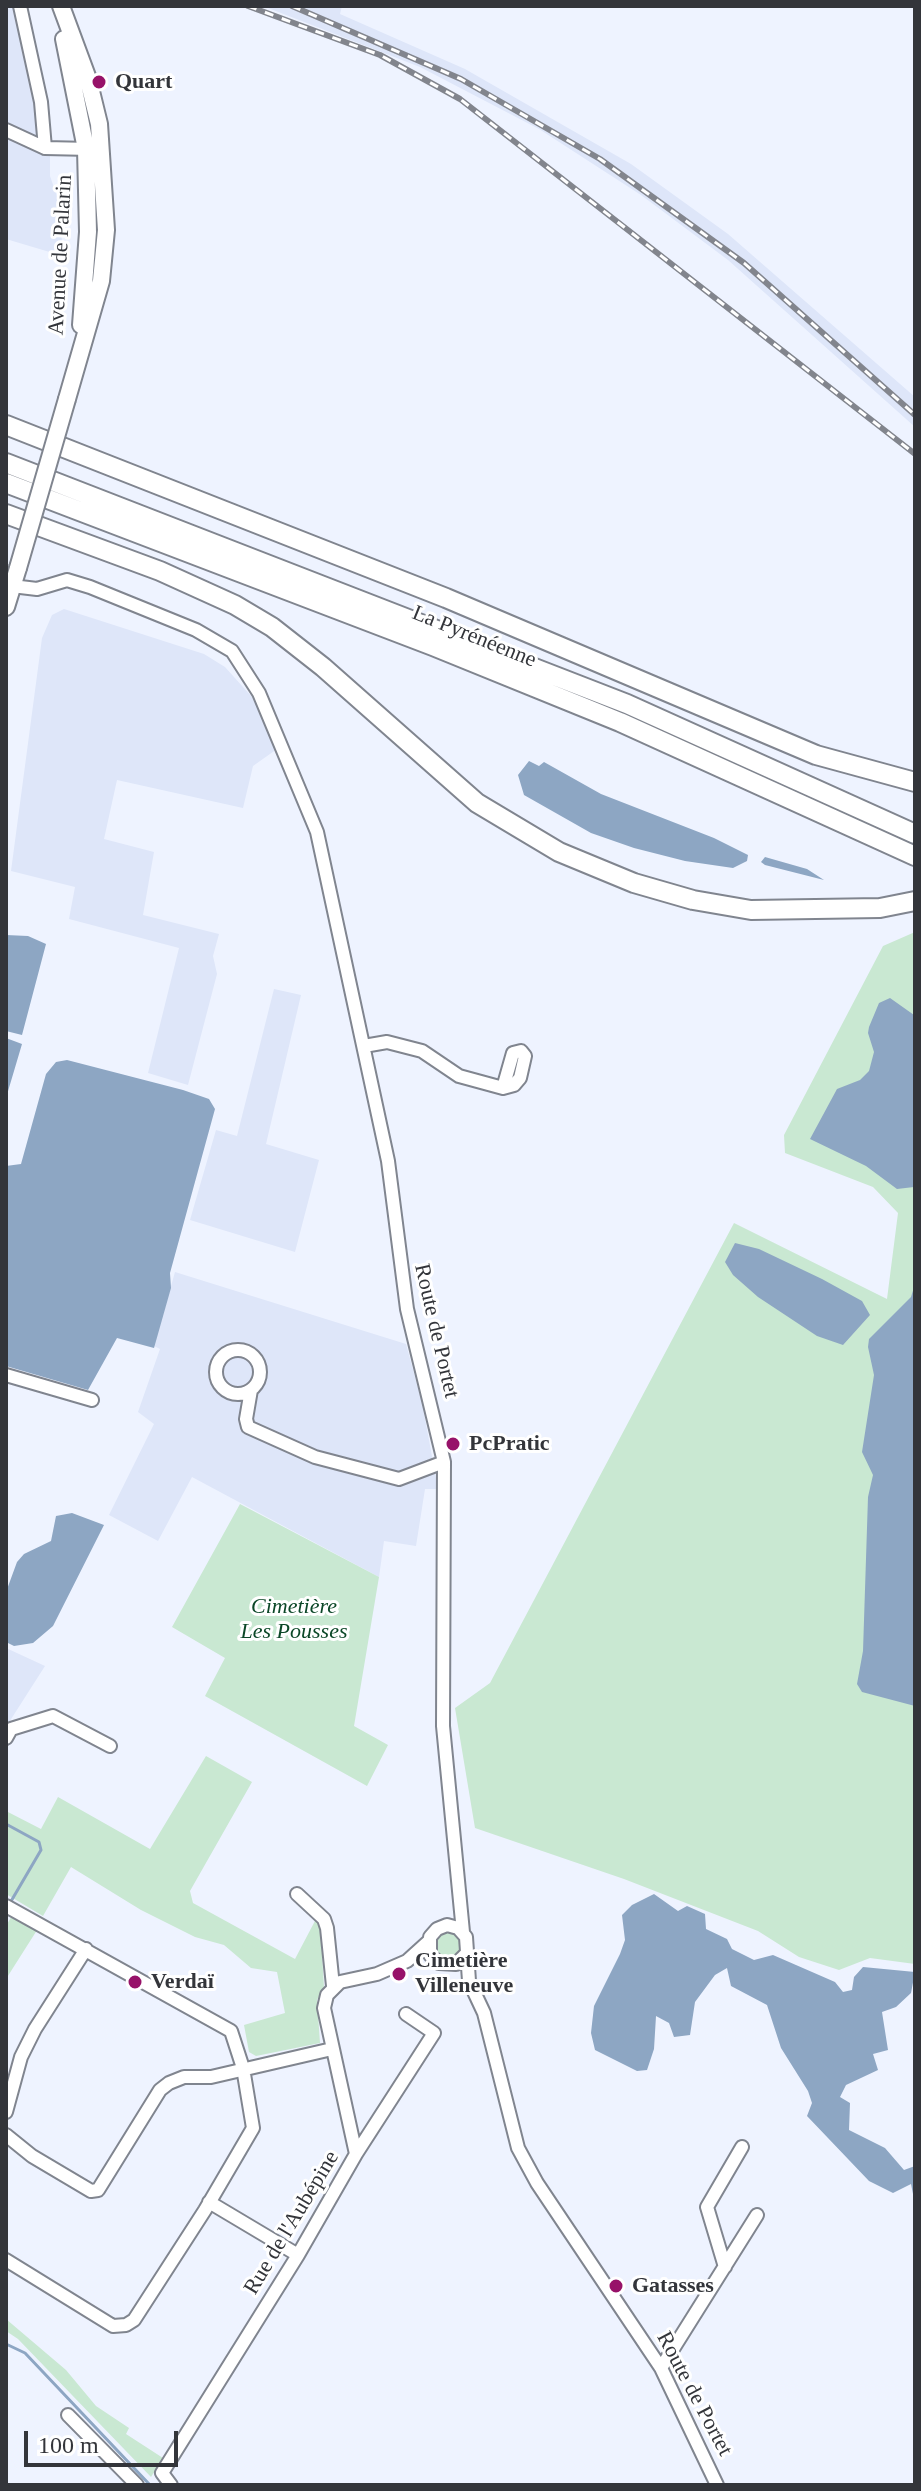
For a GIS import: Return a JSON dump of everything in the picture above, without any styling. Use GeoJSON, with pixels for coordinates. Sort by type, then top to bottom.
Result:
{"type":"FeatureCollection","features":[{"type":"Feature","properties":{"kind":"highway"},"geometry":{"type":"LineString","coordinates":[[6,425],[515,626],[816,755],[915,782]]}},
{"type":"Feature","properties":{"kind":"highway","name":"La Pyrénéenne"},"geometry":{"type":"LineString","coordinates":[[6,463],[627,704],[915,834]]}},
{"type":"Feature","properties":{"kind":"highway","name":"La Pyrénéenne"},"geometry":{"type":"LineString","coordinates":[[6,483],[433,646],[605,716],[915,856]]}},
{"type":"Feature","properties":{"kind":"highway"},"geometry":{"type":"LineString","coordinates":[[6,514],[160,571],[225,600],[272,627],[323,667],[477,803],[559,852],[634,883],[693,900],[751,910],[867,908],[915,901]]}},
{"type":"Feature","properties":{"kind":"main road","name":"Avenue de Palarin"},"geometry":{"type":"LineString","coordinates":[[6,607],[76,366],[86,285],[94,149],[79,101],[59,6]]}},
{"type":"Feature","properties":{"kind":"street"},"geometry":{"type":"LineString","coordinates":[[20,6],[41,102],[45,148]]}},
{"type":"Feature","properties":{"kind":"street"},"geometry":{"type":"LineString","coordinates":[[6,130],[45,148],[94,149]]}},
{"type":"Feature","properties":{"kind":"street","name":"Route de Portet"},"geometry":{"type":"LineString","coordinates":[[12,586],[37,589],[67,580],[196,630],[232,651],[248,670],[317,832],[388,1161],[407,1309],[444,1462],[443,1726],[463,1932]]}},
{"type":"Feature","properties":{"kind":"street"},"geometry":{"type":"LineString","coordinates":[[364,1046],[387,1042],[422,1051],[459,1076],[503,1088]]}},
{"type":"Feature","properties":{"kind":"street"},"geometry":{"type":"LineString","coordinates":[[6,1375],[92,1400]]}},
{"type":"Feature","properties":{"kind":"street"},"geometry":{"type":"LineString","coordinates":[[251,1390],[246,1419],[248,1427],[315,1457],[399,1479],[444,1462]]}},
{"type":"Feature","properties":{"kind":"street"},"geometry":{"type":"LineString","coordinates":[[6,1738],[11,1729],[53,1716],[110,1746]]}},
{"type":"Feature","properties":{"kind":"street","name":"Rue de l'Aubépine"},"geometry":{"type":"LineString","coordinates":[[171,2485],[162,2473],[298,2255],[356,2154],[324,2008],[333,1986],[327,1928],[324,1919],[297,1894]]}},
{"type":"Feature","properties":{"kind":"street"},"geometry":{"type":"LineString","coordinates":[[407,1961],[459,1907]]}},
{"type":"Feature","properties":{"kind":"street"},"geometry":{"type":"LineString","coordinates":[[6,2260],[113,2326],[126,2325],[134,2320],[253,2128],[243,2068],[231,2031],[12,1909]]}},
{"type":"Feature","properties":{"kind":"street"},"geometry":{"type":"LineString","coordinates":[[442,1926],[453,1926],[463,1932],[468,1943],[466,1954],[448,1966]]}},
{"type":"Feature","properties":{"kind":"street"},"geometry":{"type":"LineString","coordinates":[[428,1942],[434,1960]]}},
{"type":"Feature","properties":{"kind":"street"},"geometry":{"type":"LineString","coordinates":[[6,2112],[21,2057],[35,2029],[86,1949]]}},
{"type":"Feature","properties":{"kind":"street","name":"Route de Portet"},"geometry":{"type":"LineString","coordinates":[[466,1954],[469,1981],[484,2013],[518,2148],[537,2183],[661,2368],[717,2485]]}},
{"type":"Feature","properties":{"kind":"street"},"geometry":{"type":"LineString","coordinates":[[333,1986],[407,1961],[434,1960],[469,1981]]}},
{"type":"Feature","properties":{"kind":"street"},"geometry":{"type":"LineString","coordinates":[[356,2154],[434,2033],[406,2014]]}},
{"type":"Feature","properties":{"kind":"street"},"geometry":{"type":"LineString","coordinates":[[6,2135],[32,2156],[91,2191],[98,2190],[160,2090],[184,2077],[211,2077],[332,2049]]}},
{"type":"Feature","properties":{"kind":"street"},"geometry":{"type":"LineString","coordinates":[[725,2267],[707,2207],[742,2147]]}},
{"type":"Feature","properties":{"kind":"street"},"geometry":{"type":"LineString","coordinates":[[207,2206],[298,2255]]}},
{"type":"Feature","properties":{"kind":"street"},"geometry":{"type":"LineString","coordinates":[[661,2368],[757,2215]]}},
{"type":"Feature","properties":{"kind":"street"},"geometry":{"type":"LineString","coordinates":[[68,2415],[137,2485]]}},
{"type":"Feature","properties":{"kind":"shaded area"},"geometry":{"type":"Polygon","coordinates":[[[6,6],[25,6],[50,112],[50,176],[59,202],[63,256],[6,239],[6,6]]]}},
{"type":"Feature","properties":{"kind":"shaded area"},"geometry":{"type":"Polygon","coordinates":[[[263,6],[342,6],[340,14],[465,69],[631,164],[728,234],[915,397],[915,427],[728,260],[641,195],[539,129],[420,67],[263,6]]]}},
{"type":"Feature","properties":{"kind":"shaded area"},"geometry":{"type":"Polygon","coordinates":[[[64,609],[204,654],[225,667],[252,697],[277,749],[253,766],[243,808],[117,780],[104,839],[154,852],[143,915],[219,934],[213,956],[217,974],[188,1085],[148,1073],[179,948],[69,919],[75,887],[11,871],[42,638],[52,615],[64,609]]]}},
{"type":"Feature","properties":{"kind":"shaded area"},"geometry":{"type":"Polygon","coordinates":[[[274,989],[301,995],[266,1144],[319,1160],[295,1252],[190,1220],[216,1130],[237,1136],[274,989]]]}},
{"type":"Feature","properties":{"kind":"shaded area"},"geometry":{"type":"Polygon","coordinates":[[[175,1272],[406,1344],[422,1402],[438,1489],[425,1489],[416,1546],[384,1541],[379,1577],[192,1477],[158,1541],[109,1515],[154,1424],[138,1412],[160,1349],[154,1346],[175,1272]]]}},
{"type":"Feature","properties":{"kind":"shaded area"},"geometry":{"type":"Polygon","coordinates":[[[6,1648],[45,1666],[6,1727],[6,1648]]]}},
{"type":"Feature","properties":{"kind":"green space"},"geometry":{"type":"Polygon","coordinates":[[[915,932],[915,1964],[870,1958],[839,1970],[799,1957],[758,1931],[624,1879],[475,1828],[455,1708],[490,1683],[734,1223],[887,1299],[898,1213],[873,1187],[785,1153],[784,1135],[883,946],[915,932]]]}},
{"type":"Feature","properties":{"kind":"green space","name":"Cimetière Les Pousses"},"geometry":{"type":"Polygon","coordinates":[[[240,1504],[379,1577],[354,1726],[388,1745],[367,1786],[205,1696],[225,1658],[172,1627],[240,1504]]]}},
{"type":"Feature","properties":{"kind":"green space"},"geometry":{"type":"Polygon","coordinates":[[[206,1756],[252,1782],[190,1891],[193,1903],[295,1959],[316,1919],[320,1920],[324,1987],[317,2000],[320,2043],[256,2056],[249,2052],[244,2025],[285,2013],[277,1972],[251,1968],[224,1945],[195,1937],[141,1910],[71,1867],[43,1916],[6,1894],[6,1811],[41,1829],[58,1797],[150,1849],[206,1756]]]}},
{"type":"Feature","properties":{"kind":"green space"},"geometry":{"type":"Polygon","coordinates":[[[14,1912],[39,1927],[6,1979],[6,1926],[14,1912]]]}},
{"type":"Feature","properties":{"kind":"green space"},"geometry":{"type":"Polygon","coordinates":[[[448,1931],[458,1935],[462,1945],[458,1955],[448,1959],[438,1955],[434,1945],[438,1935],[448,1931]]]}},
{"type":"Feature","properties":{"kind":"green space"},"geometry":{"type":"Polygon","coordinates":[[[6,2319],[66,2370],[96,2406],[129,2428],[126,2434],[163,2458],[151,2477],[18,2339],[6,2331],[6,2319]]]}},
{"type":"Feature","properties":{"kind":"water"},"geometry":{"type":"Polygon","coordinates":[[[529,761],[539,766],[544,762],[601,794],[714,838],[748,855],[747,861],[733,868],[685,861],[591,833],[524,795],[518,775],[529,761]]]}},
{"type":"Feature","properties":{"kind":"water"},"geometry":{"type":"Polygon","coordinates":[[[765,857],[807,869],[824,880],[765,865],[761,862],[765,857]]]}},
{"type":"Feature","properties":{"kind":"water"},"geometry":{"type":"Polygon","coordinates":[[[6,935],[28,936],[46,944],[22,1035],[6,1031],[6,935]]]}},
{"type":"Feature","properties":{"kind":"water"},"geometry":{"type":"Polygon","coordinates":[[[890,998],[914,1015],[914,1187],[897,1189],[866,1166],[810,1139],[837,1089],[860,1080],[869,1071],[874,1052],[869,1027],[879,1003],[890,998]]]}},
{"type":"Feature","properties":{"kind":"water"},"geometry":{"type":"Polygon","coordinates":[[[6,1038],[22,1044],[6,1098],[6,1038]]]}},
{"type":"Feature","properties":{"kind":"water"},"geometry":{"type":"Polygon","coordinates":[[[67,1060],[183,1090],[209,1099],[215,1109],[170,1273],[171,1288],[154,1348],[117,1338],[88,1390],[6,1366],[6,1166],[21,1164],[46,1074],[56,1062],[67,1060]]]}},
{"type":"Feature","properties":{"kind":"water"},"geometry":{"type":"Polygon","coordinates":[[[735,1243],[759,1249],[822,1279],[862,1301],[870,1315],[843,1345],[817,1336],[758,1297],[733,1275],[725,1262],[735,1243]]]}},
{"type":"Feature","properties":{"kind":"water"},"geometry":{"type":"Polygon","coordinates":[[[915,1284],[915,1706],[862,1692],[857,1684],[863,1651],[868,1497],[873,1475],[862,1452],[874,1375],[869,1339],[911,1297],[915,1284]]]}},
{"type":"Feature","properties":{"kind":"water"},"geometry":{"type":"Polygon","coordinates":[[[72,1513],[104,1525],[53,1626],[33,1643],[14,1646],[6,1642],[6,1592],[17,1562],[24,1554],[51,1541],[56,1516],[72,1513]]]}},
{"type":"Feature","properties":{"kind":"water"},"geometry":{"type":"Polygon","coordinates":[[[654,1894],[678,1911],[687,1906],[705,1914],[706,1929],[727,1939],[732,1949],[754,1960],[773,1955],[835,1982],[843,1992],[852,1990],[854,1977],[863,1967],[915,1972],[911,1993],[896,2007],[882,2012],[888,2050],[873,2054],[878,2070],[846,2085],[840,2097],[850,2103],[849,2130],[885,2148],[904,2170],[915,2166],[915,2204],[911,2184],[893,2193],[869,2181],[807,2116],[812,2103],[808,2091],[781,2048],[767,2005],[731,1986],[727,1968],[715,1975],[695,2002],[690,2035],[674,2037],[669,2023],[656,2016],[654,2049],[647,2070],[637,2071],[595,2050],[591,2033],[594,2006],[625,1940],[622,1915],[632,1905],[654,1894]]]}},
{"type":"Feature","properties":{"kind":"waterway"},"geometry":{"type":"LineString","coordinates":[[6,1824],[39,1842],[41,1850],[10,1903]]}},
{"type":"Feature","properties":{"kind":"waterway"},"geometry":{"type":"LineString","coordinates":[[6,2344],[25,2353],[150,2485]]}},
{"type":"Feature","properties":{"kind":"railway"},"geometry":{"type":"LineString","coordinates":[[248,6],[380,55],[460,99],[915,454]]}},
{"type":"Feature","properties":{"kind":"railway"},"geometry":{"type":"LineString","coordinates":[[292,6],[461,79],[600,159],[744,263],[915,415]]}},
{"type":"Feature","properties":{"kind":"place","name":"Quart"},"geometry":{"type":"Point","coordinates":[99,82]}},
{"type":"Feature","properties":{"kind":"place","name":"PcPratic"},"geometry":{"type":"Point","coordinates":[453,1444]}},
{"type":"Feature","properties":{"kind":"place","name":"Cimetière Villeneuve"},"geometry":{"type":"Point","coordinates":[399,1974]}},
{"type":"Feature","properties":{"kind":"place","name":"Verdaï"},"geometry":{"type":"Point","coordinates":[135,1982]}},
{"type":"Feature","properties":{"kind":"place","name":"Gatasses"},"geometry":{"type":"Point","coordinates":[616,2286]}}]}
